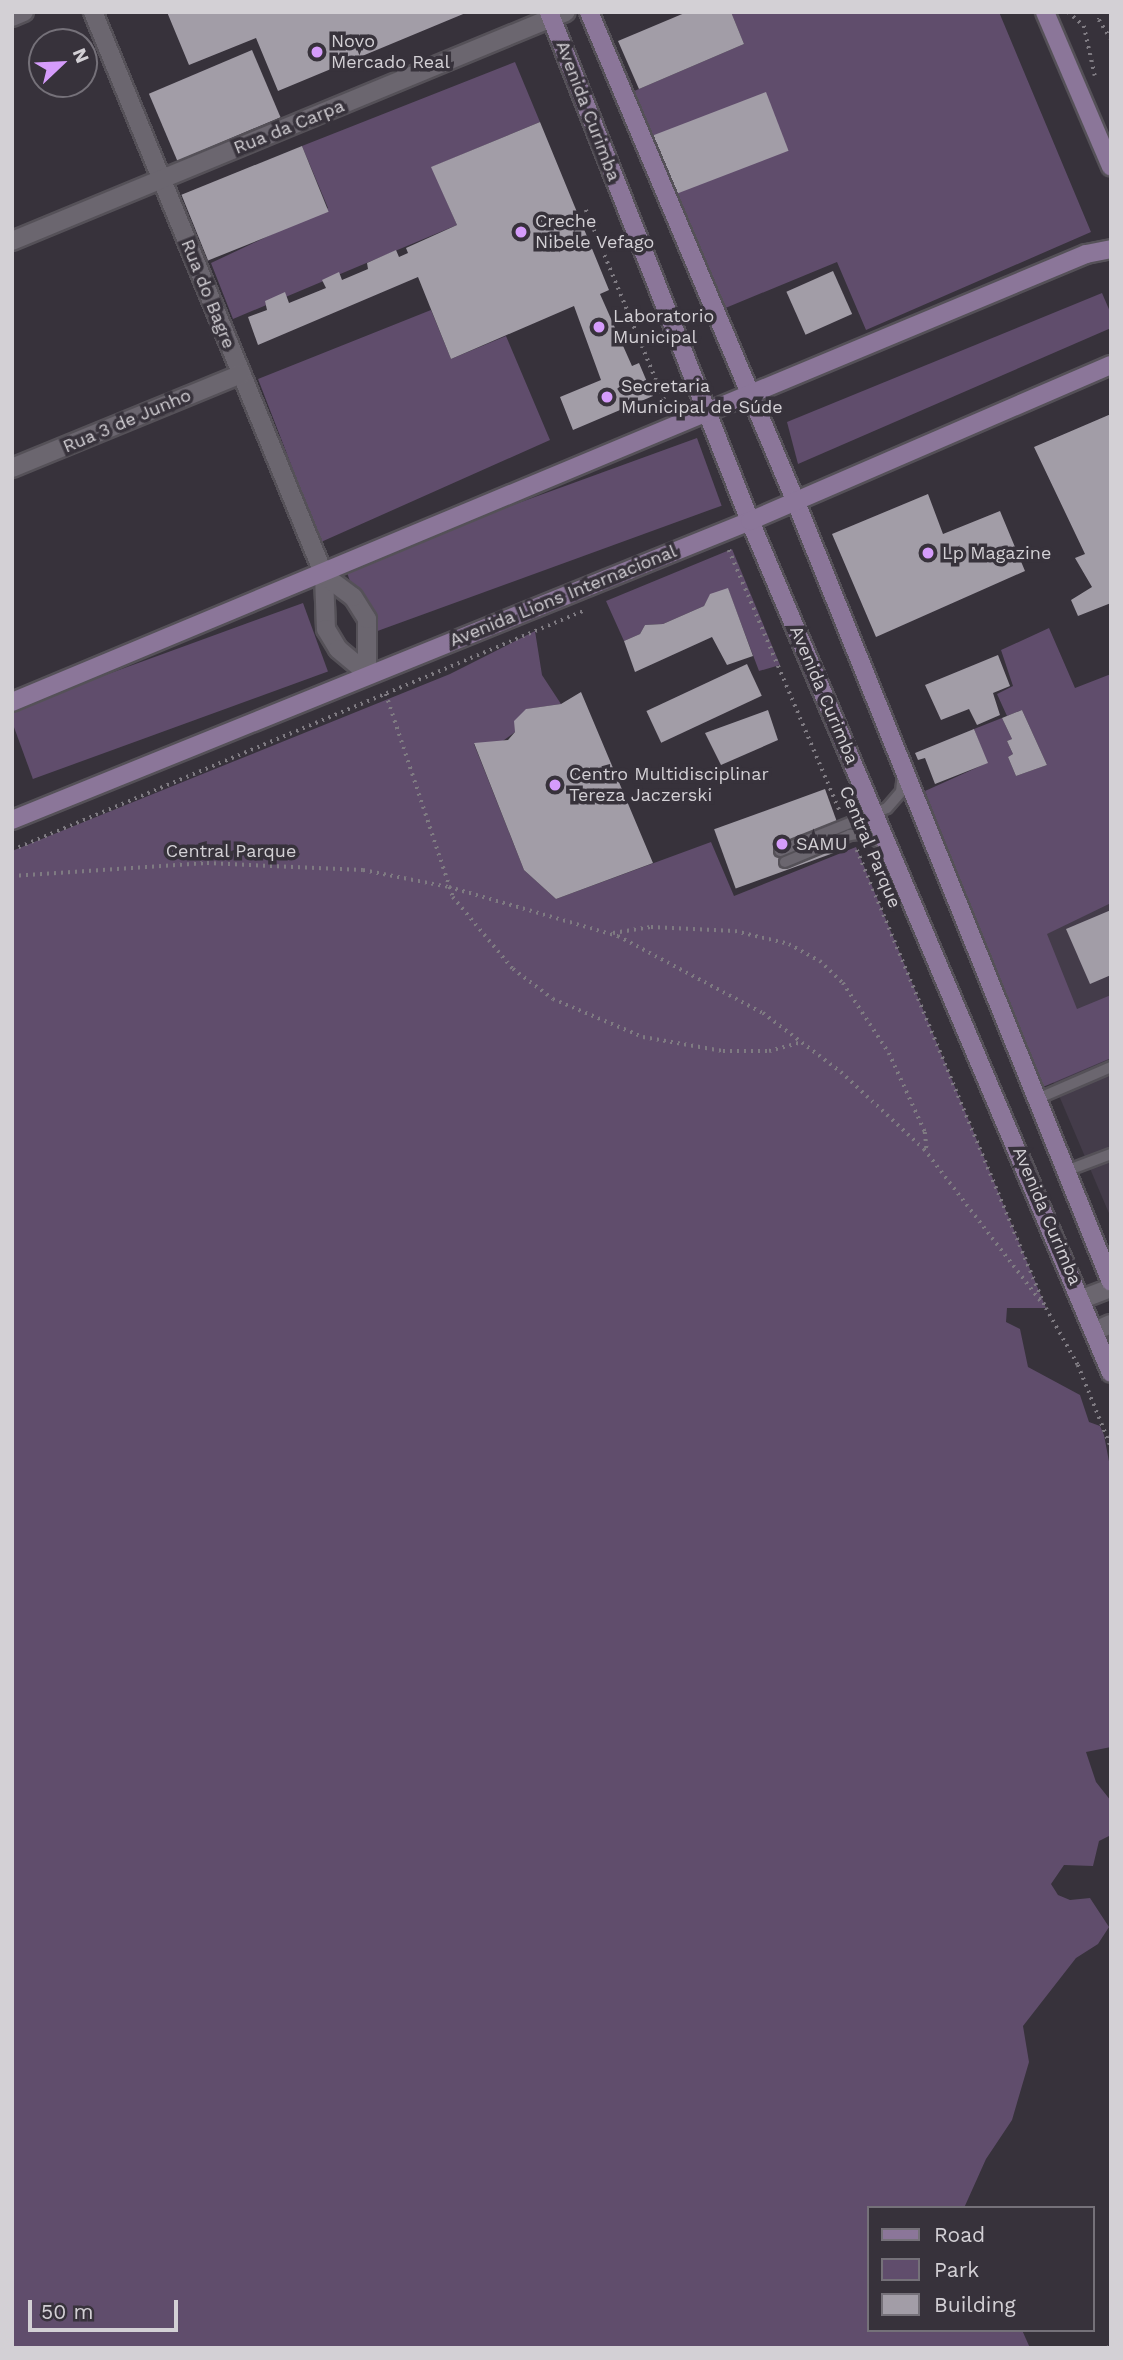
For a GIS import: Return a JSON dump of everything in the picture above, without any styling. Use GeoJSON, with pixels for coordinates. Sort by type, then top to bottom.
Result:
{"type":"FeatureCollection","features":[{"type":"Feature","properties":{"kind":"street"},"geometry":{"type":"LineString","coordinates":[[12,17],[24,12]]}},
{"type":"Feature","properties":{"kind":"street","name":"Rua do Bagre"},"geometry":{"type":"LineString","coordinates":[[93,12],[324,575],[324,620],[330,640],[367,673]]}},
{"type":"Feature","properties":{"kind":"street","name":"Avenida Curimba"},"geometry":{"type":"LineString","coordinates":[[589,12],[747,394],[795,500],[1111,1282]]}},
{"type":"Feature","properties":{"kind":"street"},"geometry":{"type":"LineString","coordinates":[[1045,12],[1111,167]]}},
{"type":"Feature","properties":{"kind":"street","name":"Rua da Carpa"},"geometry":{"type":"LineString","coordinates":[[12,241],[556,14]]}},
{"type":"Feature","properties":{"kind":"street","name":"Avenida Curimba"},"geometry":{"type":"LineString","coordinates":[[556,14],[706,414],[1082,1299],[1103,1328],[1111,1373]]}},
{"type":"Feature","properties":{"kind":"street"},"geometry":{"type":"LineString","coordinates":[[12,702],[324,575],[706,414],[747,394],[1086,254],[1111,249]]}},
{"type":"Feature","properties":{"kind":"street","name":"Avenida Lions Internacional"},"geometry":{"type":"LineString","coordinates":[[12,820],[367,673],[750,521],[1111,365]]}},
{"type":"Feature","properties":{"kind":"street","name":"Rua 3 de Junho"},"geometry":{"type":"LineString","coordinates":[[12,468],[241,374]]}},
{"type":"Feature","properties":{"kind":"street"},"geometry":{"type":"LineString","coordinates":[[324,575],[353,597],[367,619],[367,673]]}},
{"type":"Feature","properties":{"kind":"street"},"geometry":{"type":"LineString","coordinates":[[1082,1299],[1111,1288]]}},
{"type":"Feature","properties":{"kind":"lane"},"geometry":{"type":"LineString","coordinates":[[782,856],[848,830],[887,808],[901,792],[903,768]]}},
{"type":"Feature","properties":{"kind":"lane"},"geometry":{"type":"LineString","coordinates":[[848,830],[866,833],[875,838],[894,860]]}},
{"type":"Feature","properties":{"kind":"lane"},"geometry":{"type":"LineString","coordinates":[[1037,1098],[1111,1067]]}},
{"type":"Feature","properties":{"kind":"lane"},"geometry":{"type":"LineString","coordinates":[[1066,1171],[1111,1154]]}},
{"type":"Feature","properties":{"kind":"path"},"geometry":{"type":"LineString","coordinates":[[1069,12],[1084,26],[1091,41],[1088,58],[1097,82]]}},
{"type":"Feature","properties":{"kind":"path"},"geometry":{"type":"LineString","coordinates":[[1101,12],[1099,20],[1111,39]]}},
{"type":"Feature","properties":{"kind":"path"},"geometry":{"type":"LineString","coordinates":[[586,210],[670,413]]}},
{"type":"Feature","properties":{"kind":"path","name":"Central Parque"},"geometry":{"type":"LineString","coordinates":[[720,554],[732,549],[1046,1308],[1078,1365],[1111,1447]]}},
{"type":"Feature","properties":{"kind":"path"},"geometry":{"type":"LineString","coordinates":[[12,850],[594,606]]}},
{"type":"Feature","properties":{"kind":"path"},"geometry":{"type":"LineString","coordinates":[[386,694],[449,887],[513,969],[553,999],[643,1037],[723,1051],[769,1051],[802,1042]]}},
{"type":"Feature","properties":{"kind":"path","name":"Central Parque"},"geometry":{"type":"LineString","coordinates":[[12,876],[207,863],[363,870],[449,887],[610,934],[763,1013],[841,1072],[927,1154],[1046,1308]]}},
{"type":"Feature","properties":{"kind":"path"},"geometry":{"type":"LineString","coordinates":[[610,934],[651,927],[735,931],[789,944],[820,961],[844,983],[889,1053],[925,1132],[927,1154]]}},
{"type":"Feature","properties":{"kind":"shaded area"},"geometry":{"type":"Polygon","coordinates":[[[1111,874],[1111,1218],[987,926],[1111,874]]]}},
{"type":"Feature","properties":{"kind":"green space"},"geometry":{"type":"Polygon","coordinates":[[[731,12],[999,12],[1091,232],[866,330],[837,262],[723,309],[632,92],[744,44],[731,12]]]}},
{"type":"Feature","properties":{"kind":"green space"},"geometry":{"type":"Polygon","coordinates":[[[515,62],[540,122],[432,167],[457,225],[233,319],[211,263],[328,208],[302,146],[515,62]]]}},
{"type":"Feature","properties":{"kind":"green space"},"geometry":{"type":"Polygon","coordinates":[[[1102,293],[1111,314],[1111,328],[798,464],[787,422],[1102,293]]]}},
{"type":"Feature","properties":{"kind":"green space"},"geometry":{"type":"Polygon","coordinates":[[[431,310],[451,359],[506,336],[550,440],[321,542],[258,379],[431,310]]]}},
{"type":"Feature","properties":{"kind":"green space"},"geometry":{"type":"Polygon","coordinates":[[[697,438],[722,506],[369,634],[345,566],[697,438]]]}},
{"type":"Feature","properties":{"kind":"green space"},"geometry":{"type":"Polygon","coordinates":[[[732,549],[780,665],[759,671],[728,589],[710,595],[704,606],[663,624],[645,625],[640,634],[624,641],[606,601],[732,549]]]}},
{"type":"Feature","properties":{"kind":"green space"},"geometry":{"type":"Polygon","coordinates":[[[303,603],[328,672],[33,779],[12,722],[12,709],[303,603]]]}},
{"type":"Feature","properties":{"kind":"green space"},"geometry":{"type":"Polygon","coordinates":[[[1049,628],[1075,688],[1111,674],[1111,903],[1047,934],[1077,1009],[1111,995],[1111,1058],[1043,1087],[925,791],[987,763],[974,729],[1002,718],[1012,739],[1007,741],[1013,754],[1008,757],[1016,776],[1047,765],[1022,710],[1007,716],[997,694],[1013,686],[1001,650],[1049,628]]]}},
{"type":"Feature","properties":{"kind":"green space"},"geometry":{"type":"Polygon","coordinates":[[[535,631],[542,675],[561,704],[527,709],[515,732],[500,743],[474,744],[524,870],[556,899],[711,842],[734,896],[856,847],[1046,1308],[1007,1308],[1006,1322],[1020,1329],[1028,1367],[1080,1395],[1089,1422],[1100,1426],[1104,1435],[1111,1472],[1111,1747],[1086,1752],[1096,1782],[1111,1801],[1111,1835],[1099,1841],[1093,1866],[1064,1865],[1051,1884],[1058,1895],[1070,1900],[1090,1898],[1109,1927],[1098,1944],[1076,1958],[1023,2026],[1029,2062],[1012,2120],[986,2159],[965,2206],[867,2206],[867,2332],[1023,2332],[1030,2348],[12,2348],[12,851],[450,674],[535,631]]]}},
{"type":"Feature","properties":{"kind":"building","name":"Novo Mercado Real"},"geometry":{"type":"Polygon","coordinates":[[[167,12],[468,12],[278,91],[256,38],[189,65],[167,12]]]}},
{"type":"Feature","properties":{"kind":"building"},"geometry":{"type":"Polygon","coordinates":[[[687,12],[731,12],[744,44],[639,89],[618,41],[687,12]]]}},
{"type":"Feature","properties":{"kind":"building"},"geometry":{"type":"Polygon","coordinates":[[[252,50],[281,117],[177,161],[149,94],[252,50]]]}},
{"type":"Feature","properties":{"kind":"building"},"geometry":{"type":"Polygon","coordinates":[[[766,92],[789,151],[673,195],[650,136],[766,92]]]}},
{"type":"Feature","properties":{"kind":"building"},"geometry":{"type":"Polygon","coordinates":[[[540,122],[609,290],[600,294],[632,366],[639,363],[653,396],[573,430],[560,397],[601,380],[574,306],[451,359],[418,277],[258,345],[248,317],[267,310],[265,301],[285,292],[289,303],[326,288],[322,280],[339,272],[342,280],[368,269],[367,263],[396,250],[399,257],[408,253],[406,248],[457,225],[431,167],[540,122]]]}},
{"type":"Feature","properties":{"kind":"building"},"geometry":{"type":"Polygon","coordinates":[[[302,146],[329,212],[208,261],[181,195],[302,146]]]}},
{"type":"Feature","properties":{"kind":"building"},"geometry":{"type":"Polygon","coordinates":[[[833,271],[852,314],[806,335],[786,292],[833,271]]]}},
{"type":"Feature","properties":{"kind":"building"},"geometry":{"type":"Polygon","coordinates":[[[1111,414],[1111,603],[1078,616],[1071,600],[1092,587],[1075,558],[1085,554],[1034,447],[1111,414]]]}},
{"type":"Feature","properties":{"kind":"building","name":"Lp Magazine"},"geometry":{"type":"Polygon","coordinates":[[[928,494],[943,534],[1000,511],[1025,571],[876,637],[832,534],[928,494]]]}},
{"type":"Feature","properties":{"kind":"building"},"geometry":{"type":"Polygon","coordinates":[[[728,588],[753,656],[727,665],[712,637],[635,672],[624,641],[640,634],[645,625],[663,624],[704,606],[710,594],[728,588]]]}},
{"type":"Feature","properties":{"kind":"building"},"geometry":{"type":"Polygon","coordinates":[[[998,655],[1010,686],[993,693],[1000,715],[977,725],[969,709],[941,720],[925,685],[998,655]]]}},
{"type":"Feature","properties":{"kind":"building"},"geometry":{"type":"Polygon","coordinates":[[[747,664],[762,696],[661,743],[646,711],[747,664]]]}},
{"type":"Feature","properties":{"kind":"building","name":"Centro Multidisciplinar Tereza Jaczerski"},"geometry":{"type":"Polygon","coordinates":[[[581,692],[653,863],[556,899],[524,870],[474,743],[508,740],[515,732],[514,721],[526,709],[561,704],[581,692]]]}},
{"type":"Feature","properties":{"kind":"building"},"geometry":{"type":"Polygon","coordinates":[[[768,710],[778,740],[721,765],[705,733],[768,710]]]}},
{"type":"Feature","properties":{"kind":"building"},"geometry":{"type":"Polygon","coordinates":[[[1022,710],[1047,765],[1016,776],[1008,757],[1013,754],[1007,741],[1012,739],[1002,718],[1022,710]]]}},
{"type":"Feature","properties":{"kind":"building"},"geometry":{"type":"Polygon","coordinates":[[[974,729],[988,763],[935,784],[925,758],[918,760],[915,753],[974,729]]]}},
{"type":"Feature","properties":{"kind":"building","name":"SAMU"},"geometry":{"type":"Polygon","coordinates":[[[825,789],[847,848],[736,889],[714,829],[825,789]]]}},
{"type":"Feature","properties":{"kind":"building"},"geometry":{"type":"Polygon","coordinates":[[[1111,910],[1111,975],[1090,984],[1066,929],[1111,910]]]}},
{"type":"Feature","properties":{"kind":"place","name":"Novo Mercado Real"},"geometry":{"type":"Point","coordinates":[317,52]}},
{"type":"Feature","properties":{"kind":"place","name":"Creche Nibele Vefago"},"geometry":{"type":"Point","coordinates":[521,232]}},
{"type":"Feature","properties":{"kind":"place","name":"Laboratorio Municipal"},"geometry":{"type":"Point","coordinates":[599,327]}},
{"type":"Feature","properties":{"kind":"place","name":"Secretaria Municipal de Súde"},"geometry":{"type":"Point","coordinates":[607,397]}},
{"type":"Feature","properties":{"kind":"place","name":"Lp Magazine"},"geometry":{"type":"Point","coordinates":[928,553]}},
{"type":"Feature","properties":{"kind":"place","name":"Centro Multidisciplinar Tereza Jaczerski"},"geometry":{"type":"Point","coordinates":[555,785]}},
{"type":"Feature","properties":{"kind":"place","name":"SAMU"},"geometry":{"type":"Point","coordinates":[782,844]}}]}
